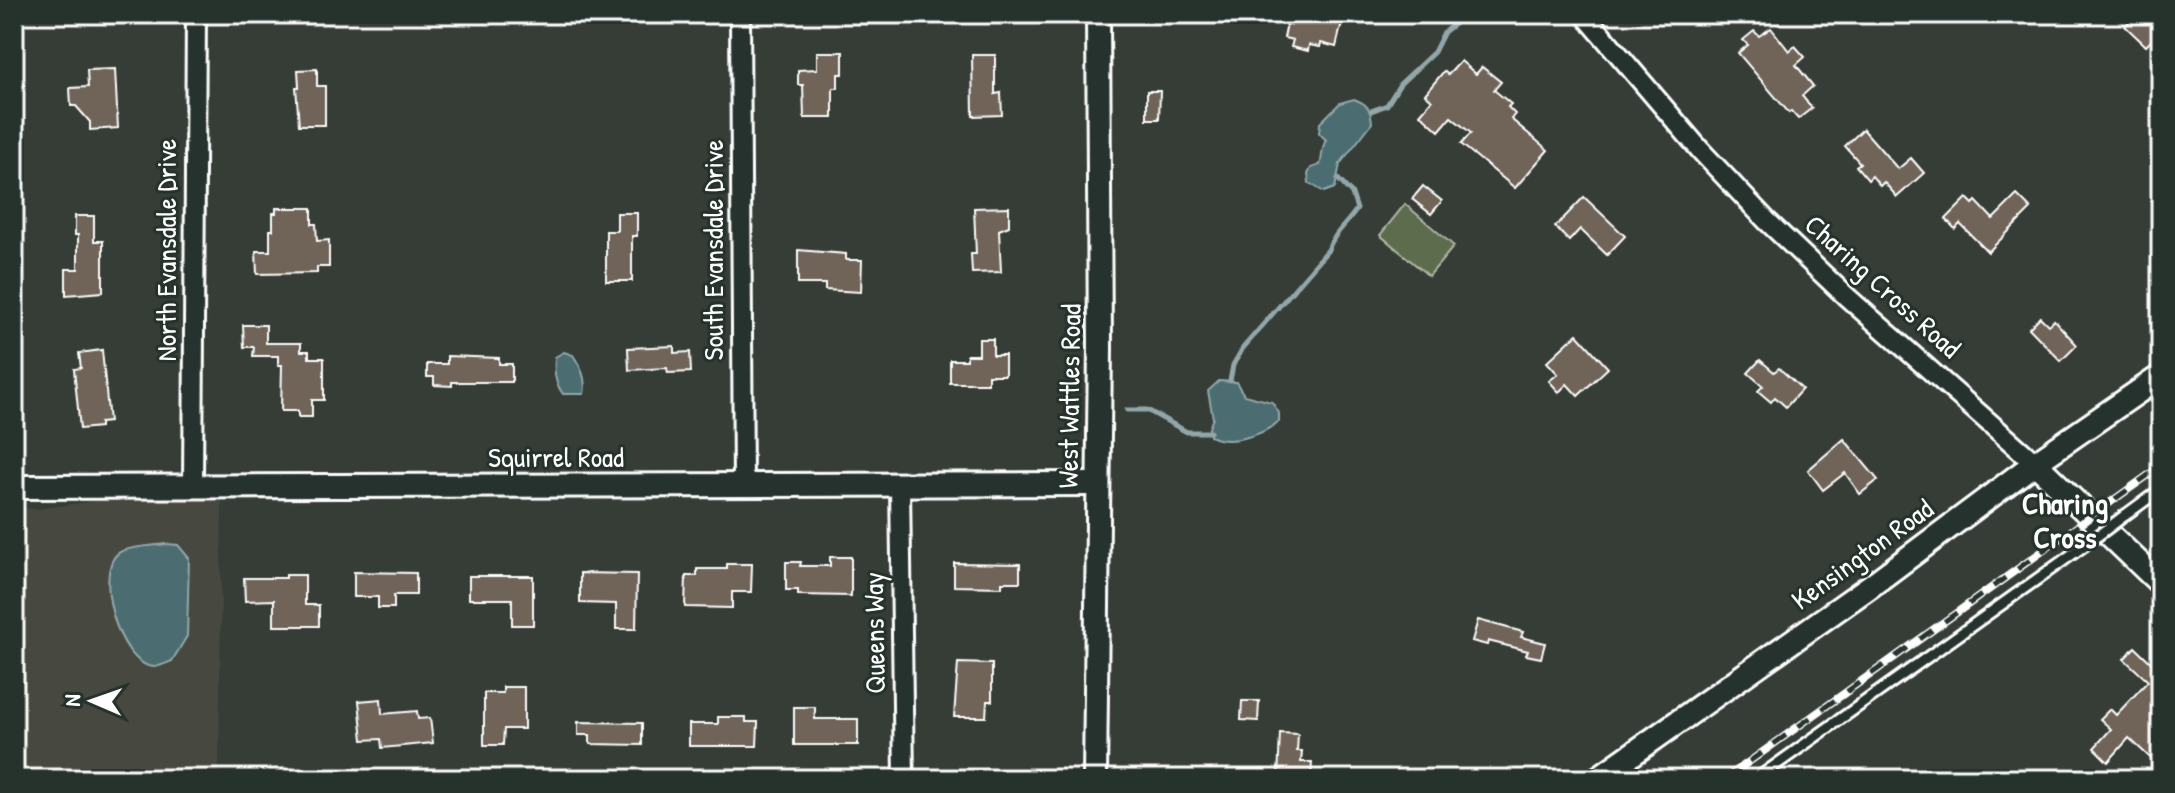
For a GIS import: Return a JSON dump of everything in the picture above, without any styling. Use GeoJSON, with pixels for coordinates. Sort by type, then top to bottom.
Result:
{"type":"FeatureCollection","features":[{"type":"Feature","properties":{"kind":"street","name":"North Evansdale Drive"},"geometry":{"type":"LineString","coordinates":[[193,487],[196,14]]}},
{"type":"Feature","properties":{"kind":"street","name":"South Evansdale Drive"},"geometry":{"type":"LineString","coordinates":[[740,14],[743,486]]}},
{"type":"Feature","properties":{"kind":"street","name":"West Wattles Road"},"geometry":{"type":"LineString","coordinates":[[1095,779],[1098,14]]}},
{"type":"Feature","properties":{"kind":"street","name":"Charing Cross Road"},"geometry":{"type":"LineString","coordinates":[[1584,14],[1701,151],[1777,230],[1847,297],[2035,463],[2161,584]]}},
{"type":"Feature","properties":{"kind":"street","name":"Kensington Road"},"geometry":{"type":"LineString","coordinates":[[1597,779],[1869,587],[2035,463],[2161,376]]}},
{"type":"Feature","properties":{"kind":"street","name":"Squirrel Road"},"geometry":{"type":"LineString","coordinates":[[14,487],[1098,484]]}},
{"type":"Feature","properties":{"kind":"street","name":"Queens Way"},"geometry":{"type":"LineString","coordinates":[[900,486],[904,779]]}},
{"type":"Feature","properties":{"kind":"lane"},"geometry":{"type":"LineString","coordinates":[[1756,779],[2161,489]]}},
{"type":"Feature","properties":{"kind":"shaded area"},"geometry":{"type":"Polygon","coordinates":[[[117,498],[222,498],[219,779],[14,779],[14,508],[37,509],[117,498]]]}},
{"type":"Feature","properties":{"kind":"green space"},"geometry":{"type":"Polygon","coordinates":[[[1405,204],[1454,246],[1429,276],[1380,235],[1405,204]]]}},
{"type":"Feature","properties":{"kind":"water"},"geometry":{"type":"Polygon","coordinates":[[[1354,99],[1368,107],[1372,123],[1340,164],[1335,188],[1324,192],[1309,183],[1308,174],[1321,162],[1326,140],[1319,133],[1320,123],[1340,103],[1354,99]]]}},
{"type":"Feature","properties":{"kind":"water"},"geometry":{"type":"Polygon","coordinates":[[[564,352],[573,355],[581,369],[584,394],[563,394],[558,385],[555,357],[564,352]]]}},
{"type":"Feature","properties":{"kind":"water"},"geometry":{"type":"Polygon","coordinates":[[[1219,381],[1236,382],[1244,395],[1272,402],[1279,413],[1279,421],[1265,431],[1246,438],[1227,440],[1210,436],[1213,418],[1208,391],[1219,381]]]}},
{"type":"Feature","properties":{"kind":"water"},"geometry":{"type":"Polygon","coordinates":[[[178,545],[189,558],[187,636],[172,661],[154,667],[141,662],[119,633],[112,613],[109,574],[113,560],[122,551],[178,545]]]}},
{"type":"Feature","properties":{"kind":"building"},"geometry":{"type":"Polygon","coordinates":[[[1289,14],[1328,14],[1327,18],[1342,22],[1336,47],[1321,43],[1320,47],[1309,45],[1308,51],[1291,47],[1293,40],[1284,38],[1289,14]]]}},
{"type":"Feature","properties":{"kind":"building"},"geometry":{"type":"Polygon","coordinates":[[[2137,14],[2161,14],[2161,44],[2154,38],[2146,46],[2125,26],[2137,14]]]}},
{"type":"Feature","properties":{"kind":"building"},"geometry":{"type":"Polygon","coordinates":[[[1771,28],[1789,51],[1795,46],[1805,57],[1796,65],[1813,86],[1802,96],[1812,108],[1798,119],[1791,111],[1789,113],[1738,53],[1748,45],[1743,40],[1754,31],[1759,36],[1771,28]]]}},
{"type":"Feature","properties":{"kind":"building"},"geometry":{"type":"Polygon","coordinates":[[[817,52],[843,52],[843,74],[838,74],[838,88],[833,88],[833,118],[804,118],[803,85],[798,85],[798,70],[817,69],[817,52]]]}},
{"type":"Feature","properties":{"kind":"building"},"geometry":{"type":"Polygon","coordinates":[[[972,55],[995,55],[995,94],[1001,93],[1002,115],[973,116],[972,55]]]}},
{"type":"Feature","properties":{"kind":"building"},"geometry":{"type":"Polygon","coordinates":[[[1461,61],[1476,74],[1482,67],[1501,82],[1494,90],[1511,104],[1508,107],[1515,114],[1511,119],[1548,150],[1515,188],[1461,144],[1471,133],[1451,117],[1439,131],[1420,114],[1432,100],[1425,94],[1444,71],[1448,75],[1461,61]]]}},
{"type":"Feature","properties":{"kind":"building"},"geometry":{"type":"Polygon","coordinates":[[[115,69],[118,128],[90,130],[90,122],[76,106],[71,106],[70,88],[88,87],[87,70],[115,69]]]}},
{"type":"Feature","properties":{"kind":"building"},"geometry":{"type":"Polygon","coordinates":[[[317,69],[317,86],[325,86],[325,125],[299,125],[298,70],[317,69]]]}},
{"type":"Feature","properties":{"kind":"building"},"geometry":{"type":"Polygon","coordinates":[[[1147,91],[1160,91],[1159,119],[1147,119],[1147,91]]]}},
{"type":"Feature","properties":{"kind":"building"},"geometry":{"type":"Polygon","coordinates":[[[1863,129],[1898,169],[1911,158],[1924,173],[1897,197],[1884,182],[1880,186],[1872,176],[1868,180],[1856,166],[1860,163],[1845,146],[1863,129]]]}},
{"type":"Feature","properties":{"kind":"building"},"geometry":{"type":"Polygon","coordinates":[[[1423,186],[1442,201],[1431,214],[1412,199],[1423,186]]]}},
{"type":"Feature","properties":{"kind":"building"},"geometry":{"type":"Polygon","coordinates":[[[2017,195],[2031,209],[1988,252],[1960,224],[1955,229],[1946,219],[1967,198],[1973,204],[1976,201],[1993,219],[2017,195]]]}},
{"type":"Feature","properties":{"kind":"building"},"geometry":{"type":"Polygon","coordinates":[[[1584,197],[1625,236],[1607,255],[1580,229],[1569,241],[1555,227],[1584,197]]]}},
{"type":"Feature","properties":{"kind":"building"},"geometry":{"type":"Polygon","coordinates":[[[1009,207],[1009,226],[999,230],[1001,272],[972,273],[971,254],[976,254],[974,208],[1009,207]]]}},
{"type":"Feature","properties":{"kind":"building"},"geometry":{"type":"Polygon","coordinates":[[[276,208],[312,208],[317,241],[329,240],[329,267],[317,267],[317,273],[257,274],[256,251],[270,251],[270,230],[273,230],[276,208]]]}},
{"type":"Feature","properties":{"kind":"building"},"geometry":{"type":"Polygon","coordinates":[[[617,213],[637,213],[637,236],[632,236],[632,281],[606,281],[606,231],[617,231],[617,213]]]}},
{"type":"Feature","properties":{"kind":"building"},"geometry":{"type":"Polygon","coordinates":[[[75,216],[94,216],[94,241],[103,241],[103,292],[66,295],[66,269],[78,269],[75,216]]]}},
{"type":"Feature","properties":{"kind":"building"},"geometry":{"type":"Polygon","coordinates":[[[798,250],[846,254],[846,260],[862,260],[861,292],[825,290],[825,284],[798,284],[798,250]]]}},
{"type":"Feature","properties":{"kind":"building"},"geometry":{"type":"Polygon","coordinates":[[[2040,317],[2048,325],[2054,320],[2077,345],[2061,361],[2029,328],[2040,317]]]}},
{"type":"Feature","properties":{"kind":"building"},"geometry":{"type":"Polygon","coordinates":[[[243,325],[266,325],[266,343],[301,343],[301,351],[309,351],[309,358],[324,358],[324,400],[312,400],[312,417],[298,417],[298,411],[281,411],[282,365],[278,365],[278,356],[253,356],[254,347],[244,347],[243,325]]]}},
{"type":"Feature","properties":{"kind":"building"},"geometry":{"type":"Polygon","coordinates":[[[1577,334],[1608,368],[1578,396],[1567,384],[1559,392],[1549,381],[1558,374],[1547,362],[1577,334]]]}},
{"type":"Feature","properties":{"kind":"building"},"geometry":{"type":"Polygon","coordinates":[[[979,339],[993,339],[993,355],[1005,355],[1005,375],[988,375],[988,383],[950,383],[950,360],[967,360],[967,355],[979,355],[979,339]]]}},
{"type":"Feature","properties":{"kind":"building"},"geometry":{"type":"Polygon","coordinates":[[[674,346],[674,353],[690,352],[691,372],[668,373],[667,368],[629,370],[628,348],[674,346]]]}},
{"type":"Feature","properties":{"kind":"building"},"geometry":{"type":"Polygon","coordinates":[[[102,350],[109,422],[100,423],[100,427],[80,429],[74,369],[81,368],[79,353],[102,350]]]}},
{"type":"Feature","properties":{"kind":"building"},"geometry":{"type":"Polygon","coordinates":[[[447,356],[499,358],[499,364],[512,364],[512,382],[434,385],[434,377],[427,377],[427,364],[447,364],[447,356]]]}},
{"type":"Feature","properties":{"kind":"building"},"geometry":{"type":"Polygon","coordinates":[[[1760,360],[1774,372],[1779,368],[1802,389],[1786,407],[1775,397],[1771,402],[1758,391],[1763,386],[1748,373],[1760,360]]]}},
{"type":"Feature","properties":{"kind":"building"},"geometry":{"type":"Polygon","coordinates":[[[1844,439],[1878,480],[1860,494],[1845,473],[1823,490],[1808,470],[1844,439]]]}},
{"type":"Feature","properties":{"kind":"building"},"geometry":{"type":"Polygon","coordinates":[[[830,557],[851,557],[851,596],[798,595],[798,590],[786,590],[786,562],[801,562],[800,566],[830,566],[830,557]]]}},
{"type":"Feature","properties":{"kind":"building"},"geometry":{"type":"Polygon","coordinates":[[[954,563],[1020,564],[1020,582],[1002,582],[1002,587],[954,586],[954,563]]]}},
{"type":"Feature","properties":{"kind":"building"},"geometry":{"type":"Polygon","coordinates":[[[727,564],[752,564],[751,592],[732,592],[732,608],[685,607],[686,576],[697,576],[697,569],[727,569],[727,564]]]}},
{"type":"Feature","properties":{"kind":"building"},"geometry":{"type":"Polygon","coordinates":[[[354,572],[416,573],[416,595],[394,595],[394,608],[378,608],[378,597],[354,597],[354,572]]]}},
{"type":"Feature","properties":{"kind":"building"},"geometry":{"type":"Polygon","coordinates":[[[580,573],[637,574],[636,629],[616,629],[616,604],[580,603],[580,573]]]}},
{"type":"Feature","properties":{"kind":"building"},"geometry":{"type":"Polygon","coordinates":[[[286,575],[305,575],[305,605],[319,605],[319,626],[274,626],[274,600],[245,601],[244,578],[286,578],[286,575]]]}},
{"type":"Feature","properties":{"kind":"building"},"geometry":{"type":"Polygon","coordinates":[[[469,576],[533,576],[533,625],[512,625],[512,599],[469,599],[469,576]]]}},
{"type":"Feature","properties":{"kind":"building"},"geometry":{"type":"Polygon","coordinates":[[[1478,620],[1523,632],[1521,637],[1545,643],[1541,658],[1526,655],[1528,651],[1488,641],[1487,645],[1472,641],[1478,620]]]}},
{"type":"Feature","properties":{"kind":"building"},"geometry":{"type":"Polygon","coordinates":[[[2135,647],[2158,669],[2161,666],[2161,768],[2129,738],[2108,762],[2094,748],[2111,729],[2100,719],[2110,709],[2116,715],[2148,681],[2124,659],[2135,647]]]}},
{"type":"Feature","properties":{"kind":"building"},"geometry":{"type":"Polygon","coordinates":[[[958,663],[992,664],[992,701],[987,701],[986,717],[954,717],[958,663]]]}},
{"type":"Feature","properties":{"kind":"building"},"geometry":{"type":"Polygon","coordinates":[[[503,687],[524,687],[524,729],[504,729],[503,745],[484,745],[484,693],[503,693],[503,687]]]}},
{"type":"Feature","properties":{"kind":"building"},"geometry":{"type":"Polygon","coordinates":[[[381,699],[382,714],[417,711],[418,719],[430,718],[433,743],[382,748],[381,739],[363,740],[359,701],[381,699]]]}},
{"type":"Feature","properties":{"kind":"building"},"geometry":{"type":"Polygon","coordinates":[[[1242,701],[1259,701],[1258,721],[1241,720],[1242,701]]]}},
{"type":"Feature","properties":{"kind":"building"},"geometry":{"type":"Polygon","coordinates":[[[794,707],[815,707],[815,719],[858,719],[858,745],[794,745],[794,707]]]}},
{"type":"Feature","properties":{"kind":"building"},"geometry":{"type":"Polygon","coordinates":[[[718,717],[746,717],[746,722],[758,722],[757,746],[689,746],[689,724],[718,724],[718,717]]]}},
{"type":"Feature","properties":{"kind":"building"},"geometry":{"type":"Polygon","coordinates":[[[578,722],[642,723],[642,745],[590,744],[590,735],[578,735],[578,722]]]}},
{"type":"Feature","properties":{"kind":"building"},"geometry":{"type":"Polygon","coordinates":[[[1280,733],[1298,734],[1297,751],[1302,751],[1301,762],[1312,762],[1311,779],[1278,779],[1280,733]]]}},
{"type":"Feature","properties":{"kind":"waterway"},"geometry":{"type":"LineString","coordinates":[[1371,111],[1387,105],[1400,84],[1434,52],[1444,32],[1467,14]]}},
{"type":"Feature","properties":{"kind":"waterway"},"geometry":{"type":"LineString","coordinates":[[1230,381],[1233,365],[1243,348],[1328,250],[1357,209],[1352,194],[1338,179]]}},
{"type":"Feature","properties":{"kind":"waterway"},"geometry":{"type":"LineString","coordinates":[[1127,410],[1147,410],[1187,432],[1210,432]]}},
{"type":"Feature","properties":{"kind":"railway"},"geometry":{"type":"LineString","coordinates":[[1725,779],[2161,466]]}},
{"type":"Feature","properties":{"kind":"district","name":"Charing Cross"},"geometry":{"type":"Point","coordinates":[2065,521]}}]}
